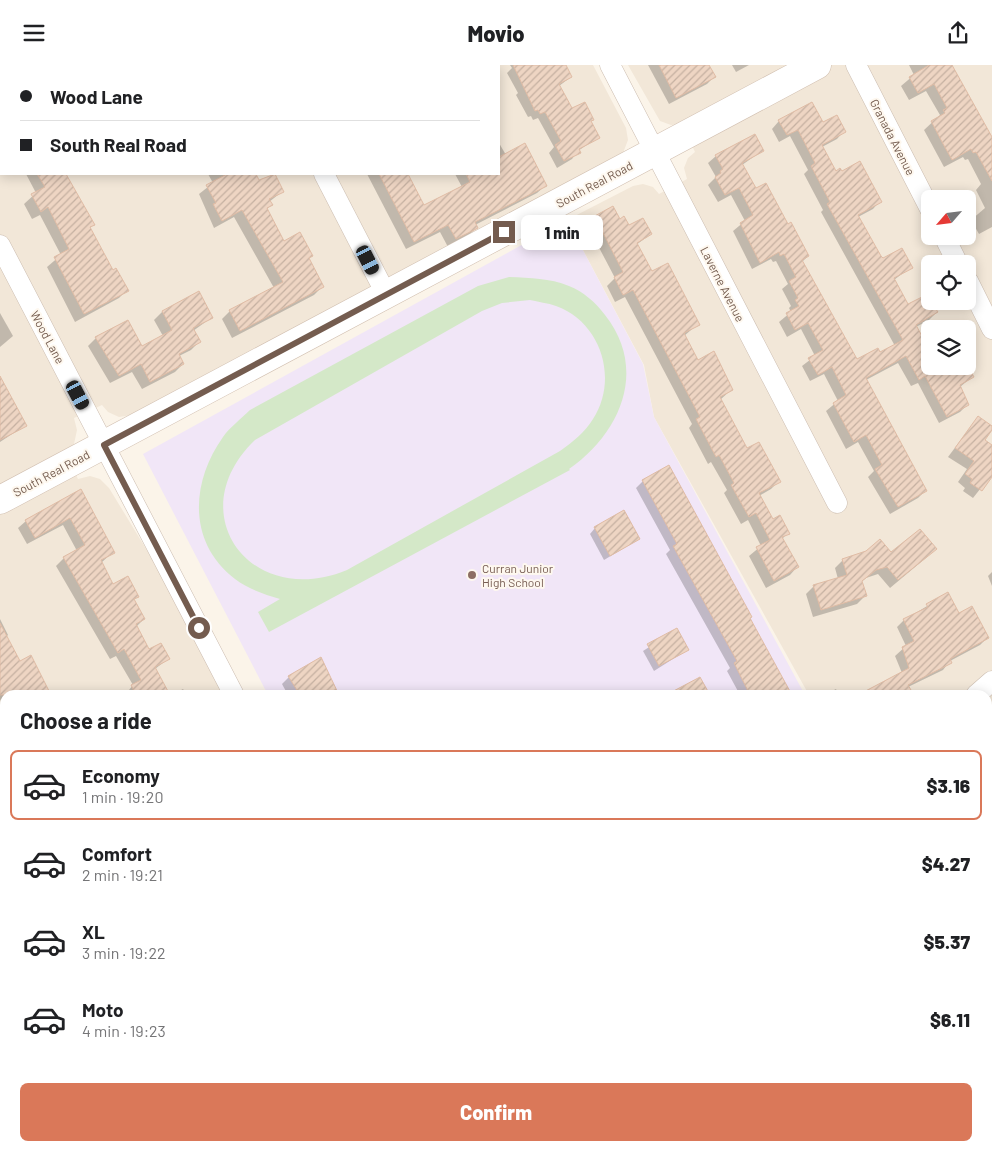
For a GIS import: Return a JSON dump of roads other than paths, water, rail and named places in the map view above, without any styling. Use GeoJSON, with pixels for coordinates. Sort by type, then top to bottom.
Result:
{"type":"FeatureCollection","features":[{"type":"Feature","properties":{"kind":"street","name":"Laverne Avenue"},"geometry":{"type":"LineString","coordinates":[[610,65],[837,503]]}},
{"type":"Feature","properties":{"kind":"street","name":"South Real Road"},"geometry":{"type":"LineString","coordinates":[[0,500],[817,65]]}},
{"type":"Feature","properties":{"kind":"street","name":"Granada Avenue"},"geometry":{"type":"LineString","coordinates":[[856,65],[921,191]]}},
{"type":"Feature","properties":{"kind":"street"},"geometry":{"type":"LineString","coordinates":[[325,175],[386,294]]}},
{"type":"Feature","properties":{"kind":"street","name":"Wood Lane"},"geometry":{"type":"LineString","coordinates":[[0,245],[231,690]]}},
{"type":"Feature","properties":{"kind":"street"},"geometry":{"type":"LineString","coordinates":[[976,297],[992,329]]}},
{"type":"Feature","properties":{"kind":"street"},"geometry":{"type":"LineString","coordinates":[[982,690],[992,681]]}},
{"type":"Feature","properties":{"kind":"place","name":"Curran Junior High School"},"geometry":{"type":"Point","coordinates":[472,575]}}]}
